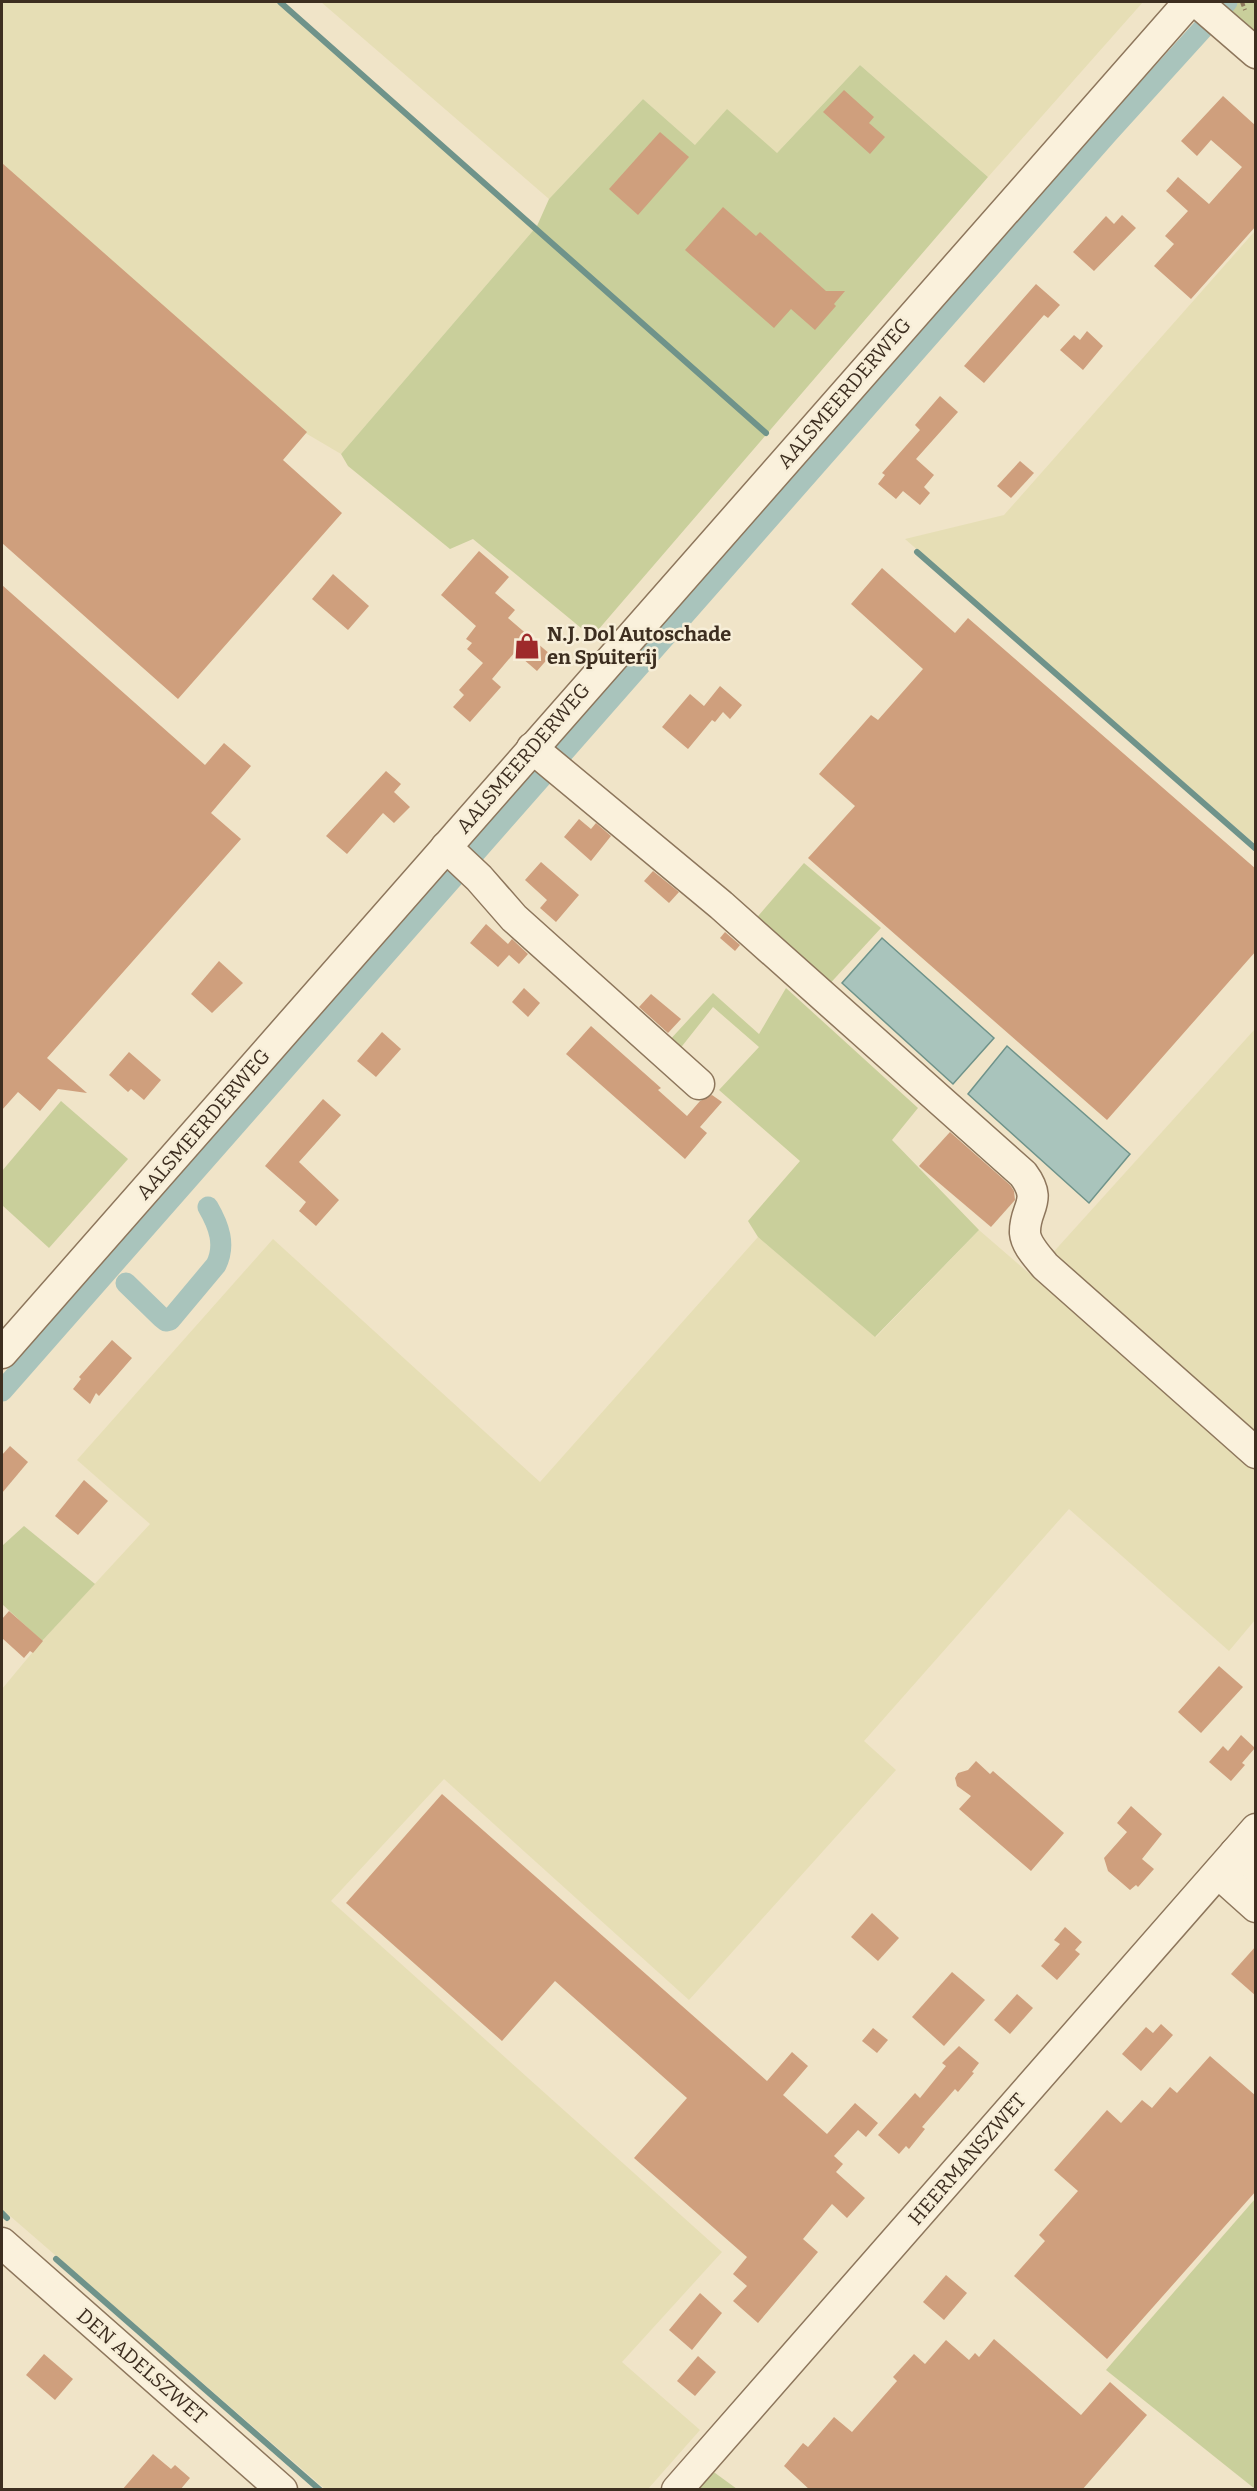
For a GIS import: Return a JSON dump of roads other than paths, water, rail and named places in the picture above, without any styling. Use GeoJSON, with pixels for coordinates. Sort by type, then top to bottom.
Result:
{"type":"FeatureCollection","features":[{"type":"Feature","properties":{"kind":"street"},"geometry":{"type":"LineString","coordinates":[[1204,9],[1256,53]]}},
{"type":"Feature","properties":{"kind":"street","name":"AALSMEERDERWEG"},"geometry":{"type":"LineString","coordinates":[[2,1353],[459,860],[1204,9]]}},
{"type":"Feature","properties":{"kind":"street"},"geometry":{"type":"LineString","coordinates":[[546,759],[721,905],[1023,1174],[1033,1193],[1026,1237],[1031,1249],[1045,1266],[1256,1454]]}},
{"type":"Feature","properties":{"kind":"street"},"geometry":{"type":"LineString","coordinates":[[459,860],[514,918],[699,1084]]}},
{"type":"Feature","properties":{"kind":"street","name":"HEERMANSZWET"},"geometry":{"type":"LineString","coordinates":[[677,2490],[1236,1865],[1256,1829]]}},
{"type":"Feature","properties":{"kind":"street"},"geometry":{"type":"LineString","coordinates":[[1236,1865],[1256,1907]]}},
{"type":"Feature","properties":{"kind":"street","name":"DEN ADELSZWET"},"geometry":{"type":"LineString","coordinates":[[2,2243],[282,2490]]}},
{"type":"Feature","properties":{"kind":"water"},"geometry":{"type":"Polygon","coordinates":[[[882,938],[994,1038],[953,1084],[842,983],[882,938]]]}},
{"type":"Feature","properties":{"kind":"water"},"geometry":{"type":"Polygon","coordinates":[[[1007,1046],[1130,1154],[1089,1203],[968,1094],[1007,1046]]]}},
{"type":"Feature","properties":{"kind":"waterway"},"geometry":{"type":"LineString","coordinates":[[280,2],[766,433]]}},
{"type":"Feature","properties":{"kind":"waterway"},"geometry":{"type":"LineString","coordinates":[[2,1391],[1108,133],[1227,2]]}},
{"type":"Feature","properties":{"kind":"waterway"},"geometry":{"type":"LineString","coordinates":[[917,552],[1256,849]]}},
{"type":"Feature","properties":{"kind":"waterway"},"geometry":{"type":"LineString","coordinates":[[126,1283],[161,1317],[166,1321],[170,1320],[216,1265],[219,1258],[220,1236],[208,1207]]}},
{"type":"Feature","properties":{"kind":"waterway"},"geometry":{"type":"LineString","coordinates":[[2,2213],[7,2218]]}},
{"type":"Feature","properties":{"kind":"waterway"},"geometry":{"type":"LineString","coordinates":[[56,2259],[320,2490]]}},
{"type":"Feature","properties":{"kind":"place","name":"N.J. Dol Autoschade en Spuiterij"},"geometry":{"type":"Point","coordinates":[527,646]}}]}
